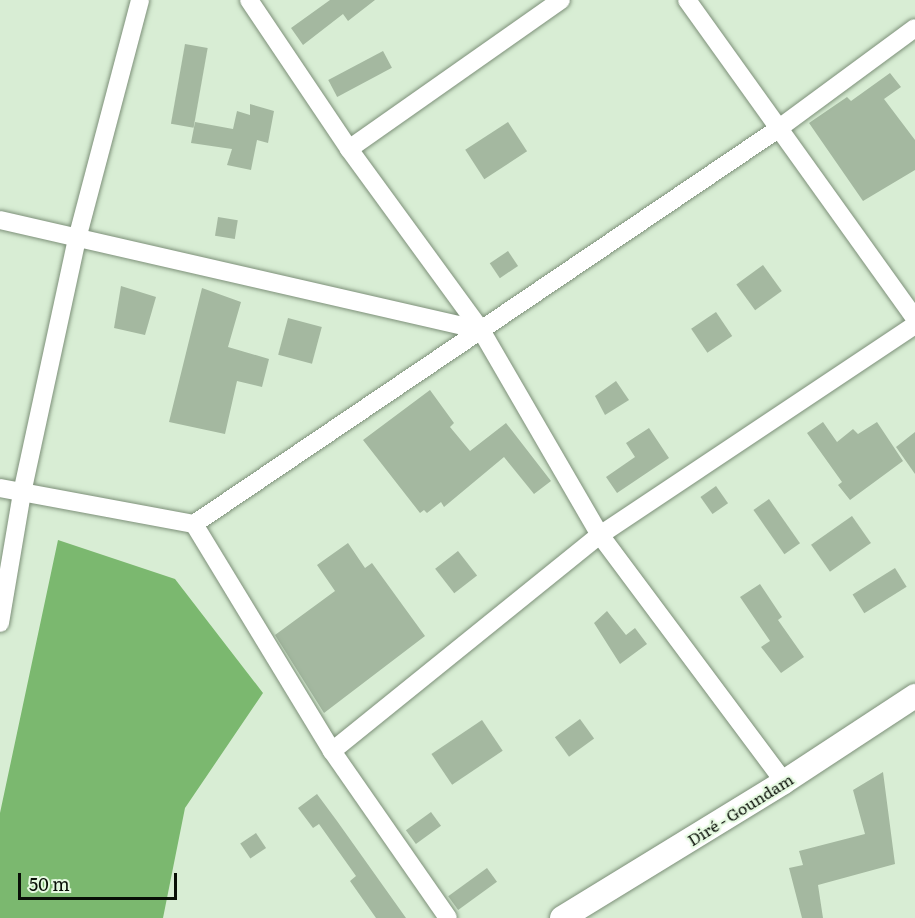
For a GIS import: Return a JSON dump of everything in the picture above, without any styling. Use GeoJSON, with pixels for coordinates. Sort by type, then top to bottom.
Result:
{"type":"FeatureCollection","features":[{"type":"Feature","properties":{"kind":"main road","name":"Diré - Goundam"},"geometry":{"type":"LineString","coordinates":[[562,918],[784,782],[915,696]]}},
{"type":"Feature","properties":{"kind":"street"},"geometry":{"type":"LineString","coordinates":[[0,623],[22,493],[78,235],[140,0]]}},
{"type":"Feature","properties":{"kind":"street"},"geometry":{"type":"LineString","coordinates":[[249,0],[349,149],[481,330],[600,535],[784,782]]}},
{"type":"Feature","properties":{"kind":"street"},"geometry":{"type":"LineString","coordinates":[[349,149],[561,0]]}},
{"type":"Feature","properties":{"kind":"street"},"geometry":{"type":"LineString","coordinates":[[687,0],[915,319]]}},
{"type":"Feature","properties":{"kind":"street"},"geometry":{"type":"LineString","coordinates":[[0,488],[194,524],[778,129],[915,28]]}},
{"type":"Feature","properties":{"kind":"street"},"geometry":{"type":"LineString","coordinates":[[0,220],[78,235],[481,330]]}},
{"type":"Feature","properties":{"kind":"street"},"geometry":{"type":"LineString","coordinates":[[332,751],[600,535],[915,326]]}},
{"type":"Feature","properties":{"kind":"street"},"geometry":{"type":"LineString","coordinates":[[194,524],[332,751],[448,918]]}},
{"type":"Feature","properties":{"kind":"shaded area"},"geometry":{"type":"Polygon","coordinates":[[[58,540],[175,579],[263,693],[185,808],[163,918],[0,918],[0,813],[58,540]]]}},
{"type":"Feature","properties":{"kind":"building"},"geometry":{"type":"Polygon","coordinates":[[[330,0],[375,0],[348,21],[343,14],[303,45],[291,28],[330,0]]]}},
{"type":"Feature","properties":{"kind":"building"},"geometry":{"type":"Polygon","coordinates":[[[185,44],[208,48],[194,128],[171,124],[185,44]]]}},
{"type":"Feature","properties":{"kind":"building"},"geometry":{"type":"Polygon","coordinates":[[[383,51],[392,68],[337,97],[328,80],[383,51]]]}},
{"type":"Feature","properties":{"kind":"building"},"geometry":{"type":"Polygon","coordinates":[[[890,73],[901,87],[884,99],[915,140],[915,170],[863,201],[809,123],[847,97],[851,101],[890,73]]]}},
{"type":"Feature","properties":{"kind":"building"},"geometry":{"type":"Polygon","coordinates":[[[250,104],[274,111],[268,143],[257,140],[251,170],[227,165],[232,149],[191,143],[195,122],[233,129],[237,111],[250,115],[250,104]]]}},
{"type":"Feature","properties":{"kind":"building"},"geometry":{"type":"Polygon","coordinates":[[[508,122],[527,151],[484,179],[465,150],[508,122]]]}},
{"type":"Feature","properties":{"kind":"building"},"geometry":{"type":"Polygon","coordinates":[[[218,217],[238,220],[235,239],[215,236],[218,217]]]}},
{"type":"Feature","properties":{"kind":"building"},"geometry":{"type":"Polygon","coordinates":[[[508,251],[518,266],[500,278],[490,263],[508,251]]]}},
{"type":"Feature","properties":{"kind":"building"},"geometry":{"type":"Polygon","coordinates":[[[763,265],[782,291],[755,310],[736,284],[763,265]]]}},
{"type":"Feature","properties":{"kind":"building"},"geometry":{"type":"Polygon","coordinates":[[[121,286],[156,297],[145,335],[114,328],[121,286]]]}},
{"type":"Feature","properties":{"kind":"building"},"geometry":{"type":"Polygon","coordinates":[[[202,288],[241,302],[228,347],[269,359],[262,387],[237,381],[225,434],[169,422],[202,288]]]}},
{"type":"Feature","properties":{"kind":"building"},"geometry":{"type":"Polygon","coordinates":[[[716,312],[732,336],[707,353],[691,329],[716,312]]]}},
{"type":"Feature","properties":{"kind":"building"},"geometry":{"type":"Polygon","coordinates":[[[288,318],[322,327],[312,364],[278,355],[288,318]]]}},
{"type":"Feature","properties":{"kind":"building"},"geometry":{"type":"Polygon","coordinates":[[[616,381],[629,400],[605,415],[595,396],[616,381]]]}},
{"type":"Feature","properties":{"kind":"building"},"geometry":{"type":"Polygon","coordinates":[[[430,390],[454,423],[450,427],[470,451],[506,423],[551,481],[534,494],[504,457],[444,507],[441,502],[427,513],[424,510],[420,513],[363,440],[430,390]]]}},
{"type":"Feature","properties":{"kind":"building"},"geometry":{"type":"Polygon","coordinates":[[[823,422],[837,442],[853,429],[858,434],[877,422],[903,461],[850,500],[838,485],[842,482],[807,433],[823,422]]]}},
{"type":"Feature","properties":{"kind":"building"},"geometry":{"type":"Polygon","coordinates":[[[649,428],[669,458],[617,493],[606,477],[635,457],[626,443],[649,428]]]}},
{"type":"Feature","properties":{"kind":"building"},"geometry":{"type":"Polygon","coordinates":[[[915,432],[915,474],[896,447],[915,432]]]}},
{"type":"Feature","properties":{"kind":"building"},"geometry":{"type":"Polygon","coordinates":[[[716,486],[728,503],[712,514],[700,497],[716,486]]]}},
{"type":"Feature","properties":{"kind":"building"},"geometry":{"type":"Polygon","coordinates":[[[769,499],[800,543],[784,554],[753,510],[769,499]]]}},
{"type":"Feature","properties":{"kind":"building"},"geometry":{"type":"Polygon","coordinates":[[[852,516],[871,543],[830,572],[811,545],[852,516]]]}},
{"type":"Feature","properties":{"kind":"building"},"geometry":{"type":"Polygon","coordinates":[[[348,543],[365,568],[372,563],[425,636],[324,713],[275,635],[335,591],[317,565],[348,543]]]}},
{"type":"Feature","properties":{"kind":"building"},"geometry":{"type":"Polygon","coordinates":[[[458,551],[477,575],[454,593],[435,569],[458,551]]]}},
{"type":"Feature","properties":{"kind":"building"},"geometry":{"type":"Polygon","coordinates":[[[895,568],[907,587],[864,613],[853,594],[895,568]]]}},
{"type":"Feature","properties":{"kind":"building"},"geometry":{"type":"Polygon","coordinates":[[[760,584],[782,617],[778,620],[804,657],[781,673],[761,647],[770,641],[740,597],[760,584]]]}},
{"type":"Feature","properties":{"kind":"building"},"geometry":{"type":"Polygon","coordinates":[[[607,611],[626,635],[635,628],[647,644],[620,664],[594,623],[607,611]]]}},
{"type":"Feature","properties":{"kind":"building"},"geometry":{"type":"Polygon","coordinates":[[[580,719],[594,738],[569,757],[555,737],[580,719]]]}},
{"type":"Feature","properties":{"kind":"building"},"geometry":{"type":"Polygon","coordinates":[[[482,720],[503,751],[452,785],[431,754],[482,720]]]}},
{"type":"Feature","properties":{"kind":"building"},"geometry":{"type":"Polygon","coordinates":[[[883,772],[895,864],[818,885],[823,918],[802,918],[789,868],[803,865],[799,851],[865,834],[853,790],[883,772]]]}},
{"type":"Feature","properties":{"kind":"building"},"geometry":{"type":"Polygon","coordinates":[[[317,794],[406,918],[376,918],[350,881],[356,876],[319,824],[313,828],[298,808],[317,794]]]}},
{"type":"Feature","properties":{"kind":"building"},"geometry":{"type":"Polygon","coordinates":[[[431,812],[441,826],[416,844],[406,830],[431,812]]]}},
{"type":"Feature","properties":{"kind":"building"},"geometry":{"type":"Polygon","coordinates":[[[256,833],[266,848],[250,859],[240,844],[256,833]]]}},
{"type":"Feature","properties":{"kind":"building"},"geometry":{"type":"Polygon","coordinates":[[[487,868],[497,882],[458,910],[448,896],[487,868]]]}}]}
